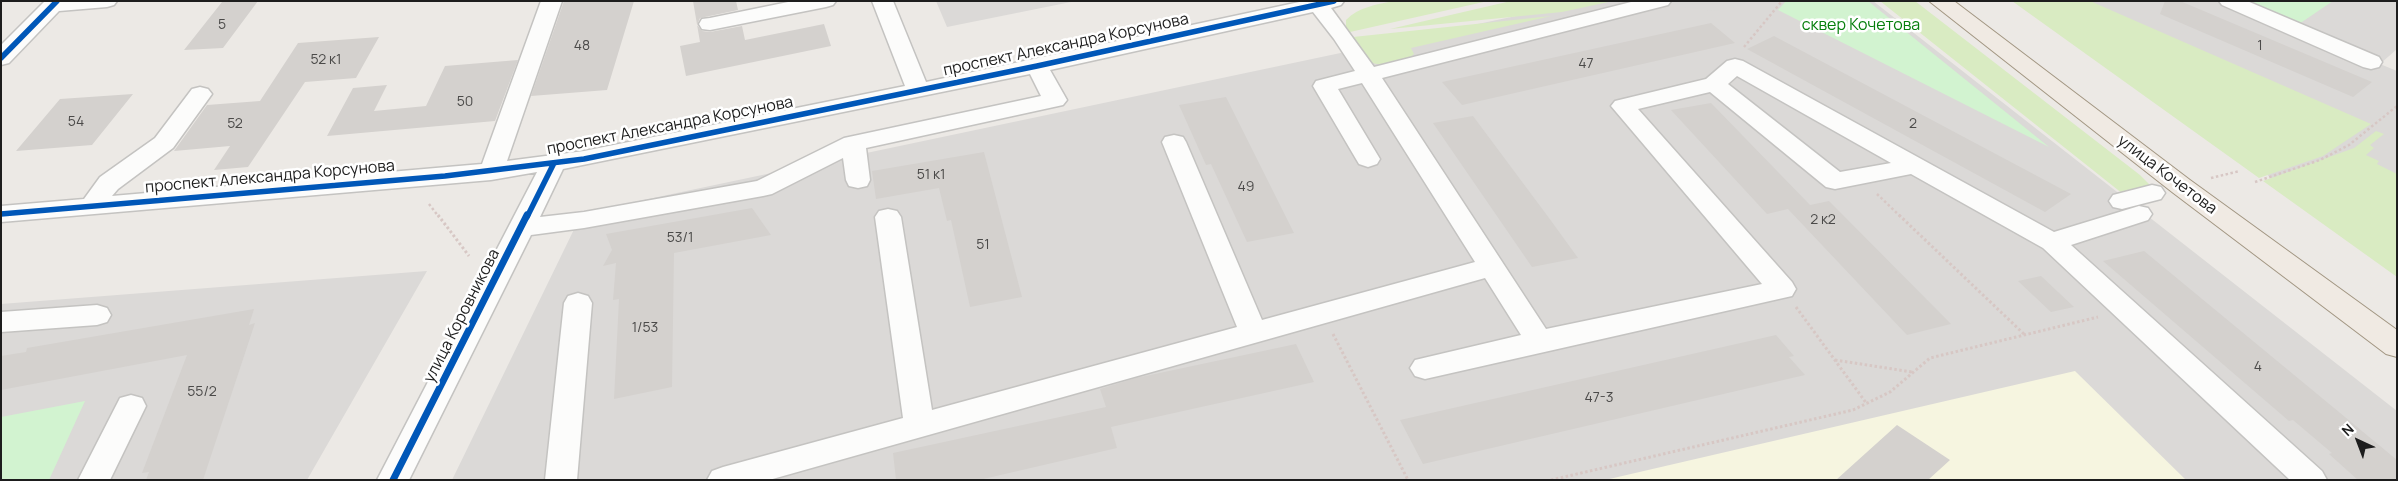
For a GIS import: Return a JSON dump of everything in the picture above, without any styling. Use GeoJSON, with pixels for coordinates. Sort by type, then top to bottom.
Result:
{"type":"FeatureCollection","features":[{"type":"Feature","properties":{"kind":"main road","name":"улица Кочетова"},"geometry":{"type":"LineString","coordinates":[[1940,1],[2181,186],[2397,346]]}},
{"type":"Feature","properties":{"kind":"street"},"geometry":{"type":"LineString","coordinates":[[1,58],[55,3],[108,1]]}},
{"type":"Feature","properties":{"kind":"street"},"geometry":{"type":"LineString","coordinates":[[710,24],[826,1]]}},
{"type":"Feature","properties":{"kind":"street"},"geometry":{"type":"LineString","coordinates":[[882,1],[918,90]]}},
{"type":"Feature","properties":{"kind":"street"},"geometry":{"type":"LineString","coordinates":[[1368,159],[1324,86],[1570,26],[1661,1]]}},
{"type":"Feature","properties":{"kind":"street"},"geometry":{"type":"LineString","coordinates":[[2229,1],[2371,62]]}},
{"type":"Feature","properties":{"kind":"street"},"geometry":{"type":"LineString","coordinates":[[1328,2],[1343,36],[1539,342]]}},
{"type":"Feature","properties":{"kind":"street","name":"проспект Александра Корсунова"},"geometry":{"type":"LineString","coordinates":[[1,214],[491,172],[554,163],[1037,66],[1328,2]]}},
{"type":"Feature","properties":{"kind":"street"},"geometry":{"type":"LineString","coordinates":[[523,227],[584,220],[764,188],[854,143],[1055,100],[1037,66]]}},
{"type":"Feature","properties":{"kind":"street"},"geometry":{"type":"LineString","coordinates":[[1425,368],[1782,289],[1623,106],[1714,84],[1735,66],[2052,242],[2311,480]]}},
{"type":"Feature","properties":{"kind":"street"},"geometry":{"type":"LineString","coordinates":[[952,83],[967,119]]}},
{"type":"Feature","properties":{"kind":"street"},"geometry":{"type":"LineString","coordinates":[[1714,84],[1835,181],[1915,166]]}},
{"type":"Feature","properties":{"kind":"street"},"geometry":{"type":"LineString","coordinates":[[92,206],[109,183],[164,143],[200,94]]}},
{"type":"Feature","properties":{"kind":"street"},"geometry":{"type":"LineString","coordinates":[[1174,142],[1253,332]]}},
{"type":"Feature","properties":{"kind":"street","name":"улица Коровникова"},"geometry":{"type":"LineString","coordinates":[[393,480],[554,163]]}},
{"type":"Feature","properties":{"kind":"street"},"geometry":{"type":"LineString","coordinates":[[2052,242],[2138,202]]}},
{"type":"Feature","properties":{"kind":"street"},"geometry":{"type":"LineString","coordinates":[[888,218],[919,425]]}},
{"type":"Feature","properties":{"kind":"street"},"geometry":{"type":"LineString","coordinates":[[723,480],[1490,267]]}},
{"type":"Feature","properties":{"kind":"street"},"geometry":{"type":"LineString","coordinates":[[561,480],[578,303]]}},
{"type":"Feature","properties":{"kind":"street"},"geometry":{"type":"LineString","coordinates":[[1,322],[97,316]]}},
{"type":"Feature","properties":{"kind":"street"},"geometry":{"type":"LineString","coordinates":[[94,480],[131,406]]}},
{"type":"Feature","properties":{"kind":"lane"},"geometry":{"type":"LineString","coordinates":[[491,172],[552,1]]}},
{"type":"Feature","properties":{"kind":"lane"},"geometry":{"type":"LineString","coordinates":[[854,143],[858,180]]}},
{"type":"Feature","properties":{"kind":"path"},"geometry":{"type":"LineString","coordinates":[[1735,66],[1747,41],[1782,1]]}},
{"type":"Feature","properties":{"kind":"path"},"geometry":{"type":"LineString","coordinates":[[2255,182],[2320,160],[2349,145],[2397,106]]}},
{"type":"Feature","properties":{"kind":"path"},"geometry":{"type":"LineString","coordinates":[[2211,178],[2240,171]]}},
{"type":"Feature","properties":{"kind":"path"},"geometry":{"type":"LineString","coordinates":[[1858,177],[2025,335]]}},
{"type":"Feature","properties":{"kind":"path"},"geometry":{"type":"LineString","coordinates":[[429,204],[469,256]]}},
{"type":"Feature","properties":{"kind":"path"},"geometry":{"type":"LineString","coordinates":[[1782,289],[1867,404]]}},
{"type":"Feature","properties":{"kind":"path"},"geometry":{"type":"LineString","coordinates":[[1551,480],[1854,410],[1890,392],[1930,358],[2128,310]]}},
{"type":"Feature","properties":{"kind":"path"},"geometry":{"type":"LineString","coordinates":[[1322,313],[1408,480]]}},
{"type":"Feature","properties":{"kind":"path"},"geometry":{"type":"LineString","coordinates":[[1834,360],[1912,372]]}},
{"type":"Feature","properties":{"kind":"shaded area"},"geometry":{"type":"Polygon","coordinates":[[[936,1],[1076,1],[947,27],[936,1]]]}},
{"type":"Feature","properties":{"kind":"shaded area"},"geometry":{"type":"Polygon","coordinates":[[[1587,1],[1873,1],[2397,411],[2397,480],[452,480],[582,213],[1587,1]]]}},
{"type":"Feature","properties":{"kind":"shaded area"},"geometry":{"type":"Polygon","coordinates":[[[1669,1],[1744,1],[1747,4],[1716,11],[1681,7],[1669,1]]]}},
{"type":"Feature","properties":{"kind":"shaded area"},"geometry":{"type":"Polygon","coordinates":[[[2022,1],[2397,1],[2397,49],[2380,64],[2397,71],[2397,267],[2022,1]]]}},
{"type":"Feature","properties":{"kind":"shaded area"},"geometry":{"type":"Polygon","coordinates":[[[427,271],[307,480],[1,480],[1,304],[427,271]]]}},
{"type":"Feature","properties":{"kind":"shaded area"},"geometry":{"type":"Polygon","coordinates":[[[2075,371],[2186,480],[1605,480],[2075,371]]]}},
{"type":"Feature","properties":{"kind":"green space"},"geometry":{"type":"Polygon","coordinates":[[[1393,1],[1488,1],[1350,32],[1346,27],[1346,20],[1356,12],[1393,1]]]}},
{"type":"Feature","properties":{"kind":"green space"},"geometry":{"type":"Polygon","coordinates":[[[1511,1],[1613,1],[1562,12],[1390,29],[1511,1]]]}},
{"type":"Feature","properties":{"kind":"green space","name":"сквер Кочетова"},"geometry":{"type":"Polygon","coordinates":[[[1786,1],[1868,1],[2049,147],[1778,10],[1786,1]]]}},
{"type":"Feature","properties":{"kind":"green space"},"geometry":{"type":"Polygon","coordinates":[[[1880,1],[1915,1],[2140,175],[2149,184],[2150,188],[2123,194],[1880,1]]]}},
{"type":"Feature","properties":{"kind":"green space"},"geometry":{"type":"Polygon","coordinates":[[[2012,1],[2090,1],[2371,124],[2323,156],[2259,178],[2012,1]]]}},
{"type":"Feature","properties":{"kind":"green space"},"geometry":{"type":"Polygon","coordinates":[[[2244,1],[2333,1],[2299,24],[2244,1]]]}},
{"type":"Feature","properties":{"kind":"green space"},"geometry":{"type":"Polygon","coordinates":[[[1551,16],[1411,48],[1414,54],[1410,57],[1386,65],[1369,61],[1353,37],[1551,16]]]}},
{"type":"Feature","properties":{"kind":"green space"},"geometry":{"type":"Polygon","coordinates":[[[2376,131],[2384,134],[2370,145],[2374,148],[2366,155],[2379,161],[2377,164],[2397,174],[2397,277],[2263,181],[2354,148],[2376,131]]]}},
{"type":"Feature","properties":{"kind":"green space"},"geometry":{"type":"Polygon","coordinates":[[[85,401],[49,480],[1,480],[1,417],[85,401]]]}},
{"type":"Feature","properties":{"kind":"building"},"geometry":{"type":"Polygon","coordinates":[[[258,1],[223,48],[184,50],[222,2],[258,1]]]}},
{"type":"Feature","properties":{"kind":"building"},"geometry":{"type":"Polygon","coordinates":[[[564,1],[634,1],[607,90],[531,96],[564,1]]]}},
{"type":"Feature","properties":{"kind":"building"},"geometry":{"type":"Polygon","coordinates":[[[693,1],[736,1],[738,10],[700,18],[697,25],[693,1]]]}},
{"type":"Feature","properties":{"kind":"building"},"geometry":{"type":"Polygon","coordinates":[[[2165,1],[2180,1],[2372,82],[2353,97],[2160,14],[2165,1]]]}},
{"type":"Feature","properties":{"kind":"building"},"geometry":{"type":"Polygon","coordinates":[[[1711,23],[1735,43],[1462,105],[1442,82],[1711,23]]]}},
{"type":"Feature","properties":{"kind":"building"},"geometry":{"type":"Polygon","coordinates":[[[824,24],[831,46],[686,76],[680,46],[700,42],[697,25],[702,31],[710,32],[742,26],[745,40],[824,24]]]}},
{"type":"Feature","properties":{"kind":"building"},"geometry":{"type":"Polygon","coordinates":[[[1774,36],[2071,194],[2045,212],[1747,49],[1774,36]]]}},
{"type":"Feature","properties":{"kind":"building"},"geometry":{"type":"Polygon","coordinates":[[[379,37],[356,78],[305,82],[248,167],[214,170],[230,146],[174,151],[207,105],[260,101],[298,43],[379,37]]]}},
{"type":"Feature","properties":{"kind":"building"},"geometry":{"type":"Polygon","coordinates":[[[518,60],[495,121],[327,136],[353,88],[387,85],[374,111],[426,106],[445,66],[518,60]]]}},
{"type":"Feature","properties":{"kind":"building"},"geometry":{"type":"Polygon","coordinates":[[[133,94],[92,145],[16,151],[60,99],[133,94]]]}},
{"type":"Feature","properties":{"kind":"building"},"geometry":{"type":"Polygon","coordinates":[[[1226,97],[1294,233],[1247,242],[1211,164],[1206,165],[1179,105],[1226,97]]]}},
{"type":"Feature","properties":{"kind":"building"},"geometry":{"type":"Polygon","coordinates":[[[1711,103],[1810,205],[1829,201],[1951,324],[1907,335],[1788,209],[1767,214],[1671,110],[1711,103]]]}},
{"type":"Feature","properties":{"kind":"building"},"geometry":{"type":"Polygon","coordinates":[[[1473,116],[1578,258],[1532,267],[1433,123],[1473,116]]]}},
{"type":"Feature","properties":{"kind":"building"},"geometry":{"type":"Polygon","coordinates":[[[984,152],[1022,297],[970,307],[951,220],[947,221],[939,188],[876,199],[872,171],[984,152]]]}},
{"type":"Feature","properties":{"kind":"building"},"geometry":{"type":"Polygon","coordinates":[[[752,208],[771,235],[674,253],[672,387],[614,399],[619,299],[613,300],[616,263],[603,266],[612,250],[606,234],[752,208]]]}},
{"type":"Feature","properties":{"kind":"building"},"geometry":{"type":"Polygon","coordinates":[[[2144,251],[2397,460],[2397,480],[2358,480],[2329,454],[2332,453],[2293,420],[2289,421],[2103,261],[2144,251]]]}},
{"type":"Feature","properties":{"kind":"building"},"geometry":{"type":"Polygon","coordinates":[[[2041,276],[2074,307],[2051,312],[2018,281],[2041,276]]]}},
{"type":"Feature","properties":{"kind":"building"},"geometry":{"type":"Polygon","coordinates":[[[254,309],[249,325],[255,323],[203,480],[146,480],[149,472],[142,473],[187,355],[1,390],[1,356],[26,352],[27,348],[254,309]]]}},
{"type":"Feature","properties":{"kind":"building"},"geometry":{"type":"Polygon","coordinates":[[[1776,335],[1794,356],[1789,357],[1805,375],[1423,464],[1400,420],[1776,335]]]}},
{"type":"Feature","properties":{"kind":"building"},"geometry":{"type":"Polygon","coordinates":[[[1296,344],[1314,382],[1111,427],[1117,448],[979,480],[896,480],[893,453],[1106,407],[1100,389],[1136,378],[1296,344]]]}},
{"type":"Feature","properties":{"kind":"building"},"geometry":{"type":"Polygon","coordinates":[[[1897,425],[1950,460],[1928,480],[1836,480],[1897,425]]]}},
{"type":"Feature","properties":{"kind":"cycle path"},"geometry":{"type":"LineString","coordinates":[[1,58],[57,1]]}},
{"type":"Feature","properties":{"kind":"cycle path"},"geometry":{"type":"LineString","coordinates":[[1,214],[445,176],[584,159],[1037,66],[1334,1]]}},
{"type":"Feature","properties":{"kind":"cycle path"},"geometry":{"type":"LineString","coordinates":[[393,480],[554,163]]}}]}
